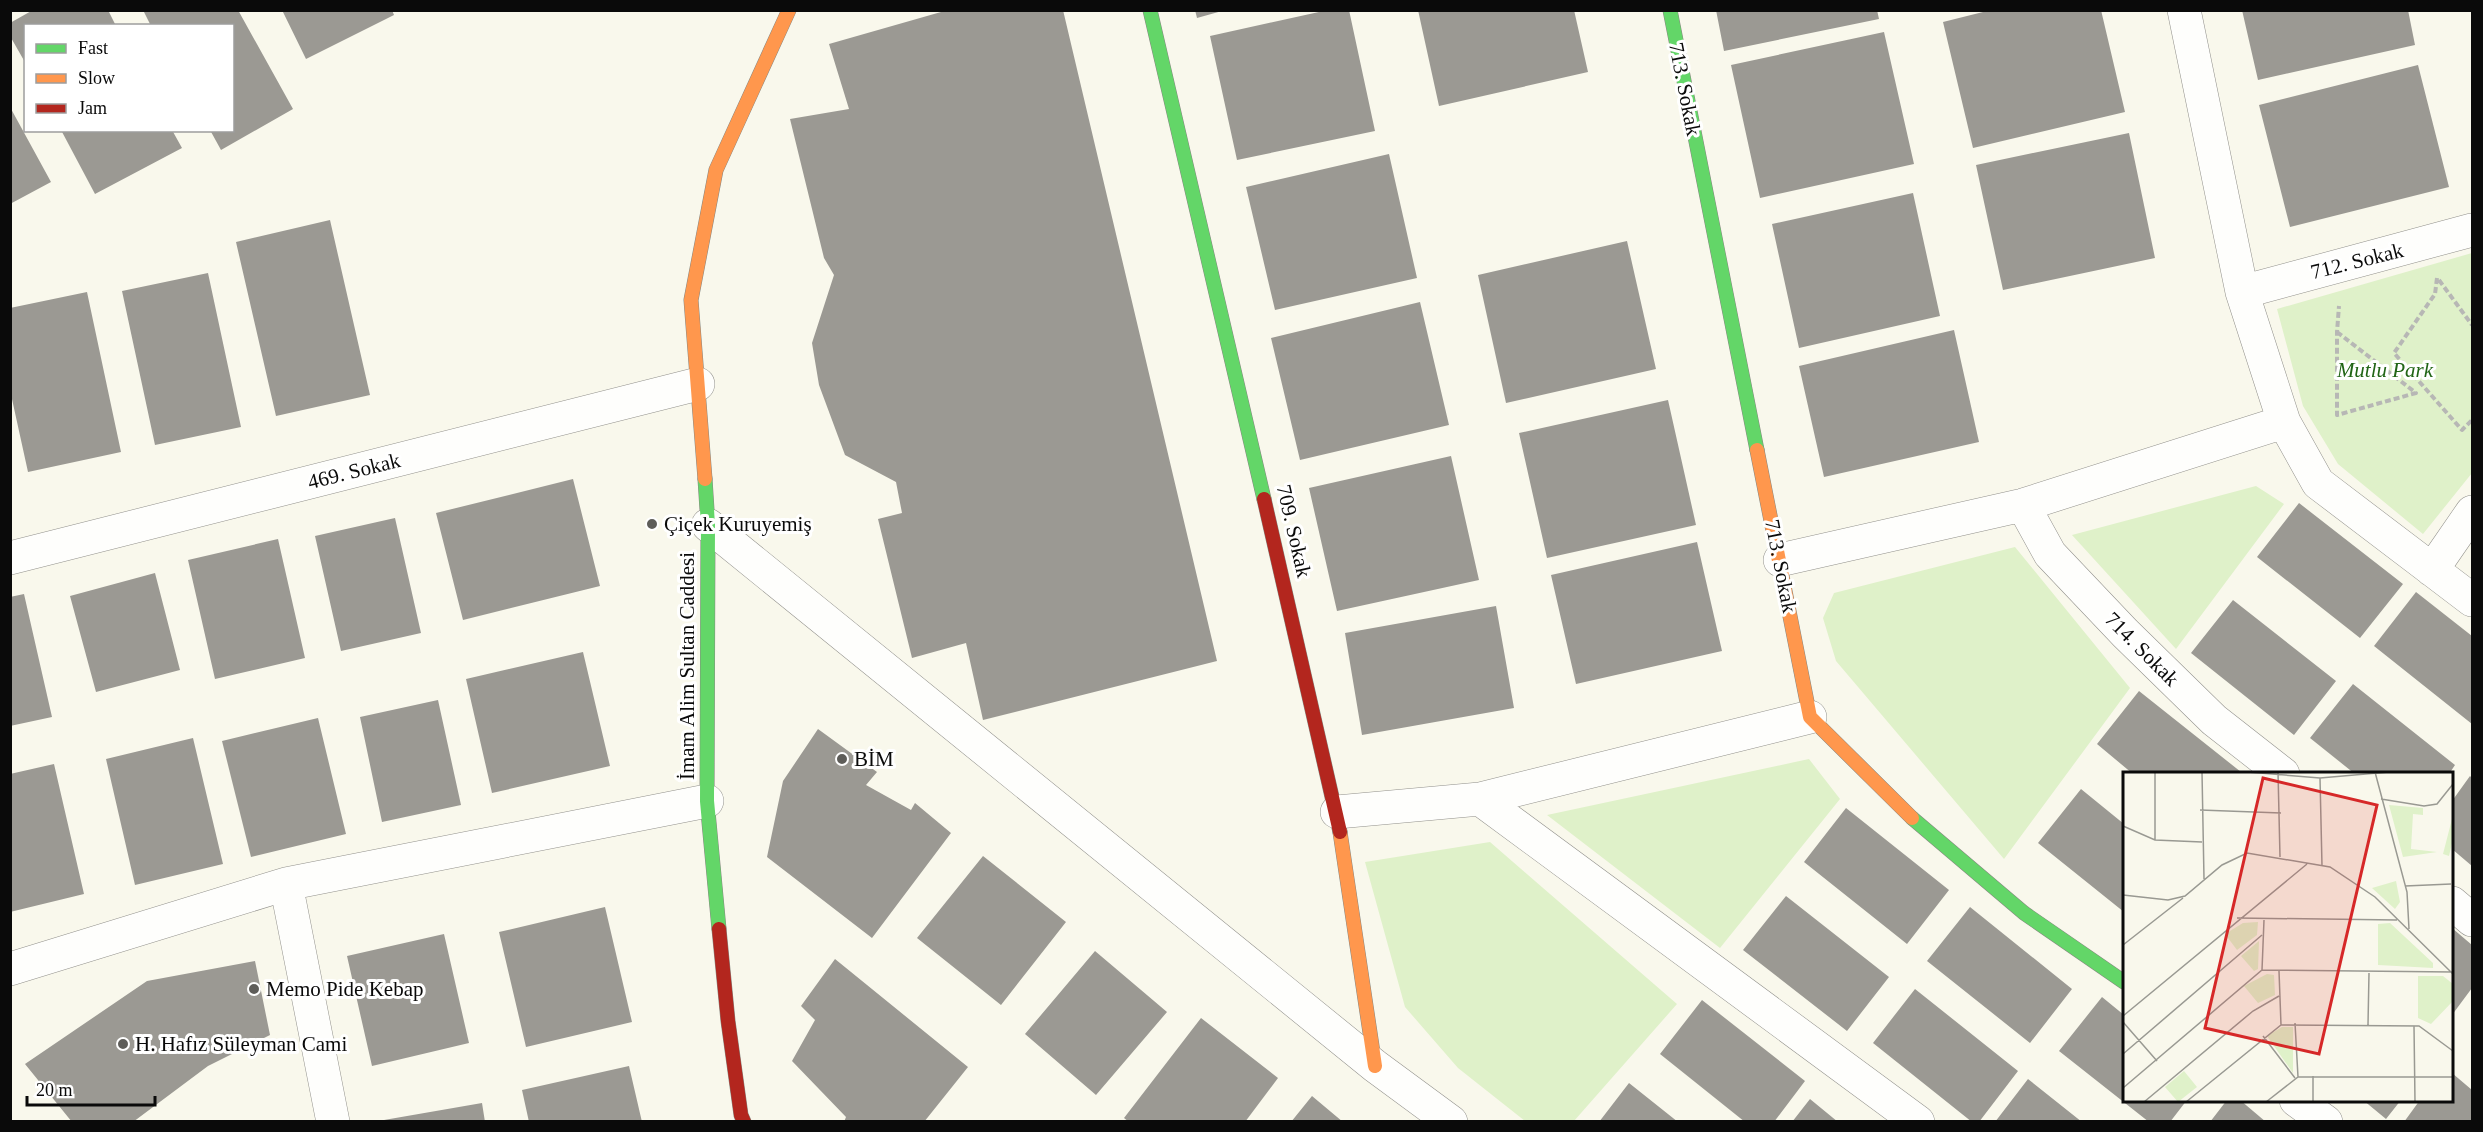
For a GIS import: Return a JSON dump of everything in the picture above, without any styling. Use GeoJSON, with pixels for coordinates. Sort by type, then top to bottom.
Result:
{"type":"FeatureCollection","features":[{"type":"Feature","properties":{"kind":"street","name":"İmam Alim Sultan Caddesi"},"geometry":{"type":"LineString","coordinates":[[744,1122],[741,1115],[728,1021],[707,801],[708,525],[691,300],[716,170],[789,10]]}},
{"type":"Feature","properties":{"kind":"street","name":"709. Sokak"},"geometry":{"type":"LineString","coordinates":[[1150,10],[1337,812],[1375,1066]]}},
{"type":"Feature","properties":{"kind":"street","name":"713. Sokak"},"geometry":{"type":"LineString","coordinates":[[1670,10],[1810,717]]}},
{"type":"Feature","properties":{"kind":"street"},"geometry":{"type":"LineString","coordinates":[[2184,10],[2242,292],[2284,422],[2318,483],[2472,600]]}},
{"type":"Feature","properties":{"kind":"street","name":"712. Sokak"},"geometry":{"type":"LineString","coordinates":[[2242,292],[2472,230]]}},
{"type":"Feature","properties":{"kind":"street","name":"469. Sokak"},"geometry":{"type":"LineString","coordinates":[[10,558],[698,384]]}},
{"type":"Feature","properties":{"kind":"street"},"geometry":{"type":"LineString","coordinates":[[1780,560],[2023,505],[2284,422]]}},
{"type":"Feature","properties":{"kind":"street","name":"714. Sokak"},"geometry":{"type":"LineString","coordinates":[[2023,505],[2050,554],[2125,633],[2214,720],[2280,772]]}},
{"type":"Feature","properties":{"kind":"street"},"geometry":{"type":"LineString","coordinates":[[2432,570],[2472,512]]}},
{"type":"Feature","properties":{"kind":"street"},"geometry":{"type":"LineString","coordinates":[[708,525],[1375,1066],[1450,1122]]}},
{"type":"Feature","properties":{"kind":"street"},"geometry":{"type":"LineString","coordinates":[[1337,812],[1480,798],[1810,717],[1901,808],[2024,913],[2123,981]]}},
{"type":"Feature","properties":{"kind":"street"},"geometry":{"type":"LineString","coordinates":[[1480,798],[1918,1122]]}},
{"type":"Feature","properties":{"kind":"street"},"geometry":{"type":"LineString","coordinates":[[10,969],[286,884],[707,801]]}},
{"type":"Feature","properties":{"kind":"street"},"geometry":{"type":"LineString","coordinates":[[286,884],[333,1122]]}},
{"type":"Feature","properties":{"kind":"street"},"geometry":{"type":"LineString","coordinates":[[2453,905],[2472,920]]}},
{"type":"Feature","properties":{"kind":"street"},"geometry":{"type":"LineString","coordinates":[[2297,1102],[2326,1122]]}},
{"type":"Feature","properties":{"kind":"path"},"geometry":{"type":"LineString","coordinates":[[2337,332],[2416,393],[2337,415],[2337,332],[2343,263]]}},
{"type":"Feature","properties":{"kind":"path"},"geometry":{"type":"LineString","coordinates":[[2472,325],[2437,277],[2435,294],[2394,352],[2462,430],[2472,420]]}},
{"type":"Feature","properties":{"kind":"green space","name":"Mutlu Park"},"geometry":{"type":"Polygon","coordinates":[[[2472,253],[2472,473],[2423,534],[2338,464],[2303,406],[2277,309],[2472,253]]]}},
{"type":"Feature","properties":{"kind":"green space"},"geometry":{"type":"Polygon","coordinates":[[[2256,486],[2284,504],[2176,649],[2072,535],[2256,486]]]}},
{"type":"Feature","properties":{"kind":"green space"},"geometry":{"type":"Polygon","coordinates":[[[2015,547],[2130,688],[2004,859],[1836,661],[1823,618],[1834,593],[2015,547]]]}},
{"type":"Feature","properties":{"kind":"green space"},"geometry":{"type":"Polygon","coordinates":[[[1809,759],[1840,799],[1720,948],[1547,815],[1809,759]]]}},
{"type":"Feature","properties":{"kind":"green space"},"geometry":{"type":"Polygon","coordinates":[[[1490,842],[1677,1004],[1574,1121],[1525,1121],[1458,1068],[1405,1007],[1365,862],[1490,842]]]}},
{"type":"Feature","properties":{"kind":"building"},"geometry":{"type":"Polygon","coordinates":[[[33,10],[108,10],[115,24],[24,24],[24,60],[10,36],[10,23],[33,10]]]}},
{"type":"Feature","properties":{"kind":"building"},"geometry":{"type":"Polygon","coordinates":[[[143,10],[238,10],[293,109],[221,150],[211,132],[234,132],[234,24],[150,24],[143,10]]]}},
{"type":"Feature","properties":{"kind":"building"},"geometry":{"type":"Polygon","coordinates":[[[282,10],[392,10],[394,15],[306,59],[282,10]]]}},
{"type":"Feature","properties":{"kind":"building"},"geometry":{"type":"Polygon","coordinates":[[[948,10],[1063,10],[1217,661],[983,720],[966,643],[912,658],[878,519],[902,513],[896,482],[845,455],[819,385],[812,343],[834,275],[824,258],[790,119],[849,109],[829,44],[948,10]]]}},
{"type":"Feature","properties":{"kind":"building"},"geometry":{"type":"Polygon","coordinates":[[[1195,10],[1222,10],[1222,11],[1197,18],[1195,10]]]}},
{"type":"Feature","properties":{"kind":"building"},"geometry":{"type":"Polygon","coordinates":[[[1328,10],[1349,10],[1375,131],[1237,160],[1210,36],[1328,10]]]}},
{"type":"Feature","properties":{"kind":"building"},"geometry":{"type":"Polygon","coordinates":[[[1418,10],[1574,10],[1588,72],[1439,106],[1418,10]]]}},
{"type":"Feature","properties":{"kind":"building"},"geometry":{"type":"Polygon","coordinates":[[[1716,10],[1877,10],[1879,19],[1724,51],[1716,10]]]}},
{"type":"Feature","properties":{"kind":"building"},"geometry":{"type":"Polygon","coordinates":[[[1991,10],[2101,10],[2125,112],[1973,148],[1943,22],[1991,10]]]}},
{"type":"Feature","properties":{"kind":"building"},"geometry":{"type":"Polygon","coordinates":[[[2242,10],[2408,10],[2415,45],[2258,80],[2242,10]]]}},
{"type":"Feature","properties":{"kind":"building"},"geometry":{"type":"Polygon","coordinates":[[[1884,32],[1914,164],[1760,198],[1731,65],[1884,32]]]}},
{"type":"Feature","properties":{"kind":"building"},"geometry":{"type":"Polygon","coordinates":[[[2418,65],[2449,187],[2290,227],[2259,105],[2418,65]]]}},
{"type":"Feature","properties":{"kind":"building"},"geometry":{"type":"Polygon","coordinates":[[[10,107],[51,182],[10,204],[10,107]]]}},
{"type":"Feature","properties":{"kind":"building"},"geometry":{"type":"Polygon","coordinates":[[[62,132],[173,132],[182,148],[95,194],[62,132]]]}},
{"type":"Feature","properties":{"kind":"building"},"geometry":{"type":"Polygon","coordinates":[[[2129,133],[2155,258],[2003,290],[1976,165],[2129,133]]]}},
{"type":"Feature","properties":{"kind":"building"},"geometry":{"type":"Polygon","coordinates":[[[1389,154],[1417,278],[1275,310],[1246,187],[1389,154]]]}},
{"type":"Feature","properties":{"kind":"building"},"geometry":{"type":"Polygon","coordinates":[[[1913,193],[1940,316],[1799,348],[1772,224],[1913,193]]]}},
{"type":"Feature","properties":{"kind":"building"},"geometry":{"type":"Polygon","coordinates":[[[330,220],[370,395],[276,416],[236,242],[330,220]]]}},
{"type":"Feature","properties":{"kind":"building"},"geometry":{"type":"Polygon","coordinates":[[[1627,241],[1656,369],[1506,403],[1478,275],[1627,241]]]}},
{"type":"Feature","properties":{"kind":"building"},"geometry":{"type":"Polygon","coordinates":[[[208,273],[241,427],[155,445],[122,291],[208,273]]]}},
{"type":"Feature","properties":{"kind":"building"},"geometry":{"type":"Polygon","coordinates":[[[87,292],[121,452],[28,472],[10,390],[10,308],[87,292]]]}},
{"type":"Feature","properties":{"kind":"building"},"geometry":{"type":"Polygon","coordinates":[[[1420,302],[1449,425],[1300,460],[1271,338],[1420,302]]]}},
{"type":"Feature","properties":{"kind":"building"},"geometry":{"type":"Polygon","coordinates":[[[1954,330],[1979,442],[1824,477],[1799,366],[1954,330]]]}},
{"type":"Feature","properties":{"kind":"building"},"geometry":{"type":"Polygon","coordinates":[[[1668,400],[1696,525],[1547,558],[1519,433],[1668,400]]]}},
{"type":"Feature","properties":{"kind":"building"},"geometry":{"type":"Polygon","coordinates":[[[1451,456],[1479,580],[1337,611],[1309,488],[1451,456]]]}},
{"type":"Feature","properties":{"kind":"building"},"geometry":{"type":"Polygon","coordinates":[[[573,479],[600,586],[463,620],[436,513],[573,479]]]}},
{"type":"Feature","properties":{"kind":"building"},"geometry":{"type":"Polygon","coordinates":[[[2299,503],[2403,584],[2360,638],[2257,557],[2299,503]]]}},
{"type":"Feature","properties":{"kind":"building"},"geometry":{"type":"Polygon","coordinates":[[[395,518],[421,633],[341,651],[315,536],[395,518]]]}},
{"type":"Feature","properties":{"kind":"building"},"geometry":{"type":"Polygon","coordinates":[[[278,539],[305,658],[215,679],[188,560],[278,539]]]}},
{"type":"Feature","properties":{"kind":"building"},"geometry":{"type":"Polygon","coordinates":[[[1697,542],[1722,651],[1576,684],[1551,575],[1697,542]]]}},
{"type":"Feature","properties":{"kind":"building"},"geometry":{"type":"Polygon","coordinates":[[[155,573],[180,670],[96,692],[70,596],[155,573]]]}},
{"type":"Feature","properties":{"kind":"building"},"geometry":{"type":"Polygon","coordinates":[[[2416,592],[2472,636],[2472,724],[2374,646],[2416,592]]]}},
{"type":"Feature","properties":{"kind":"building"},"geometry":{"type":"Polygon","coordinates":[[[24,594],[52,717],[10,726],[10,597],[24,594]]]}},
{"type":"Feature","properties":{"kind":"building"},"geometry":{"type":"Polygon","coordinates":[[[2233,600],[2336,681],[2294,735],[2191,653],[2233,600]]]}},
{"type":"Feature","properties":{"kind":"building"},"geometry":{"type":"Polygon","coordinates":[[[1496,606],[1514,708],[1362,735],[1345,633],[1496,606]]]}},
{"type":"Feature","properties":{"kind":"building"},"geometry":{"type":"Polygon","coordinates":[[[583,652],[610,766],[492,793],[466,679],[583,652]]]}},
{"type":"Feature","properties":{"kind":"building"},"geometry":{"type":"Polygon","coordinates":[[[2353,684],[2455,765],[2450,772],[2352,772],[2310,738],[2353,684]]]}},
{"type":"Feature","properties":{"kind":"building"},"geometry":{"type":"Polygon","coordinates":[[[2139,691],[2241,772],[2131,772],[2097,744],[2139,691]]]}},
{"type":"Feature","properties":{"kind":"building"},"geometry":{"type":"Polygon","coordinates":[[[438,700],[461,805],[382,822],[360,717],[438,700]]]}},
{"type":"Feature","properties":{"kind":"building"},"geometry":{"type":"Polygon","coordinates":[[[318,718],[346,834],[251,857],[222,741],[318,718]]]}},
{"type":"Feature","properties":{"kind":"building"},"geometry":{"type":"Polygon","coordinates":[[[818,729],[877,772],[866,785],[911,810],[915,803],[951,833],[872,938],[767,857],[783,781],[818,729]]]}},
{"type":"Feature","properties":{"kind":"building"},"geometry":{"type":"Polygon","coordinates":[[[193,738],[223,864],[135,885],[106,759],[193,738]]]}},
{"type":"Feature","properties":{"kind":"building"},"geometry":{"type":"Polygon","coordinates":[[[54,764],[84,894],[10,912],[10,774],[54,764]]]}},
{"type":"Feature","properties":{"kind":"building"},"geometry":{"type":"Polygon","coordinates":[[[2470,776],[2472,778],[2472,866],[2453,850],[2453,800],[2470,776]]]}},
{"type":"Feature","properties":{"kind":"building"},"geometry":{"type":"Polygon","coordinates":[[[2081,789],[2123,823],[2123,911],[2038,843],[2081,789]]]}},
{"type":"Feature","properties":{"kind":"building"},"geometry":{"type":"Polygon","coordinates":[[[1846,808],[1949,890],[1907,944],[1804,862],[1846,808]]]}},
{"type":"Feature","properties":{"kind":"building"},"geometry":{"type":"Polygon","coordinates":[[[983,856],[1066,922],[1001,1005],[917,938],[983,856]]]}},
{"type":"Feature","properties":{"kind":"building"},"geometry":{"type":"Polygon","coordinates":[[[1786,896],[1889,977],[1847,1031],[1743,950],[1786,896]]]}},
{"type":"Feature","properties":{"kind":"building"},"geometry":{"type":"Polygon","coordinates":[[[605,907],[632,1022],[526,1047],[499,932],[605,907]]]}},
{"type":"Feature","properties":{"kind":"building"},"geometry":{"type":"Polygon","coordinates":[[[1970,907],[2072,989],[2030,1043],[1927,961],[1970,907]]]}},
{"type":"Feature","properties":{"kind":"building"},"geometry":{"type":"Polygon","coordinates":[[[2453,929],[2472,945],[2472,988],[2453,1014],[2453,929]]]}},
{"type":"Feature","properties":{"kind":"building"},"geometry":{"type":"Polygon","coordinates":[[[444,934],[469,1043],[372,1066],[347,956],[444,934]]]}},
{"type":"Feature","properties":{"kind":"building"},"geometry":{"type":"Polygon","coordinates":[[[1095,951],[1167,1012],[1096,1095],[1025,1034],[1095,951]]]}},
{"type":"Feature","properties":{"kind":"building"},"geometry":{"type":"Polygon","coordinates":[[[835,959],[968,1067],[924,1122],[844,1122],[846,1117],[792,1061],[815,1020],[801,1006],[835,959]]]}},
{"type":"Feature","properties":{"kind":"building","name":"H. Hafız Süleyman Cami"},"geometry":{"type":"Polygon","coordinates":[[[255,961],[270,1035],[208,1066],[133,1122],[72,1122],[25,1064],[147,981],[255,961]]]}},
{"type":"Feature","properties":{"kind":"building"},"geometry":{"type":"Polygon","coordinates":[[[1915,989],[2018,1071],[1979,1122],[1972,1122],[1873,1043],[1915,989]]]}},
{"type":"Feature","properties":{"kind":"building"},"geometry":{"type":"Polygon","coordinates":[[[2102,997],[2123,1014],[2123,1101],[2059,1051],[2102,997]]]}},
{"type":"Feature","properties":{"kind":"building"},"geometry":{"type":"Polygon","coordinates":[[[1702,1000],[1805,1081],[1774,1122],[1745,1122],[1660,1054],[1702,1000]]]}},
{"type":"Feature","properties":{"kind":"building"},"geometry":{"type":"Polygon","coordinates":[[[1201,1018],[1278,1078],[1245,1122],[1129,1122],[1124,1118],[1201,1018]]]}},
{"type":"Feature","properties":{"kind":"building"},"geometry":{"type":"Polygon","coordinates":[[[629,1066],[642,1122],[529,1122],[522,1090],[629,1066]]]}},
{"type":"Feature","properties":{"kind":"building"},"geometry":{"type":"Polygon","coordinates":[[[2453,1074],[2472,1090],[2472,1122],[2404,1122],[2419,1102],[2453,1102],[2453,1074]]]}},
{"type":"Feature","properties":{"kind":"building"},"geometry":{"type":"Polygon","coordinates":[[[2028,1079],[2082,1122],[1995,1122],[2028,1079]]]}},
{"type":"Feature","properties":{"kind":"building"},"geometry":{"type":"Polygon","coordinates":[[[1629,1083],[1678,1122],[1599,1122],[1629,1083]]]}},
{"type":"Feature","properties":{"kind":"building"},"geometry":{"type":"Polygon","coordinates":[[[1312,1096],[1343,1122],[1291,1122],[1312,1096]]]}},
{"type":"Feature","properties":{"kind":"building"},"geometry":{"type":"Polygon","coordinates":[[[1810,1099],[1838,1122],[1792,1122],[1810,1099]]]}},
{"type":"Feature","properties":{"kind":"building"},"geometry":{"type":"Polygon","coordinates":[[[2124,1102],[2185,1102],[2170,1122],[2149,1122],[2124,1102]]]}},
{"type":"Feature","properties":{"kind":"building"},"geometry":{"type":"Polygon","coordinates":[[[2225,1102],[2242,1102],[2266,1122],[2210,1122],[2225,1102]]]}},
{"type":"Feature","properties":{"kind":"building"},"geometry":{"type":"Polygon","coordinates":[[[2365,1102],[2399,1102],[2386,1119],[2365,1102]]]}},
{"type":"Feature","properties":{"kind":"building"},"geometry":{"type":"Polygon","coordinates":[[[482,1103],[485,1122],[384,1122],[384,1120],[482,1103]]]}},
{"type":"Feature","properties":{"kind":"traffic: fast"},"geometry":{"type":"LineString","coordinates":[[1150,10],[1264,499]]}},
{"type":"Feature","properties":{"kind":"traffic: fast"},"geometry":{"type":"LineString","coordinates":[[1670,10],[1757,450]]}},
{"type":"Feature","properties":{"kind":"traffic: fast"},"geometry":{"type":"LineString","coordinates":[[705,479],[708,525],[707,801],[719,929]]}},
{"type":"Feature","properties":{"kind":"traffic: fast"},"geometry":{"type":"LineString","coordinates":[[1912,818],[2024,913],[2123,981]]}},
{"type":"Feature","properties":{"kind":"traffic: slow"},"geometry":{"type":"LineString","coordinates":[[705,479],[691,300],[716,170],[789,10]]}},
{"type":"Feature","properties":{"kind":"traffic: slow"},"geometry":{"type":"LineString","coordinates":[[1757,450],[1810,717],[1912,818]]}},
{"type":"Feature","properties":{"kind":"traffic: slow"},"geometry":{"type":"LineString","coordinates":[[1340,832],[1375,1066]]}},
{"type":"Feature","properties":{"kind":"traffic: jam"},"geometry":{"type":"LineString","coordinates":[[1264,499],[1340,832]]}},
{"type":"Feature","properties":{"kind":"traffic: jam"},"geometry":{"type":"LineString","coordinates":[[719,929],[728,1021],[741,1115],[744,1122]]}},
{"type":"Feature","properties":{"kind":"place","name":"Çiçek Kuruyemiş"},"geometry":{"type":"Point","coordinates":[652,524]}},
{"type":"Feature","properties":{"kind":"place","name":"BİM"},"geometry":{"type":"Point","coordinates":[842,759]}},
{"type":"Feature","properties":{"kind":"place","name":"Memo Pide Kebap"},"geometry":{"type":"Point","coordinates":[254,989]}},
{"type":"Feature","properties":{"kind":"place","name":"H. Hafız Süleyman Cami"},"geometry":{"type":"Point","coordinates":[123,1044]}}]}
